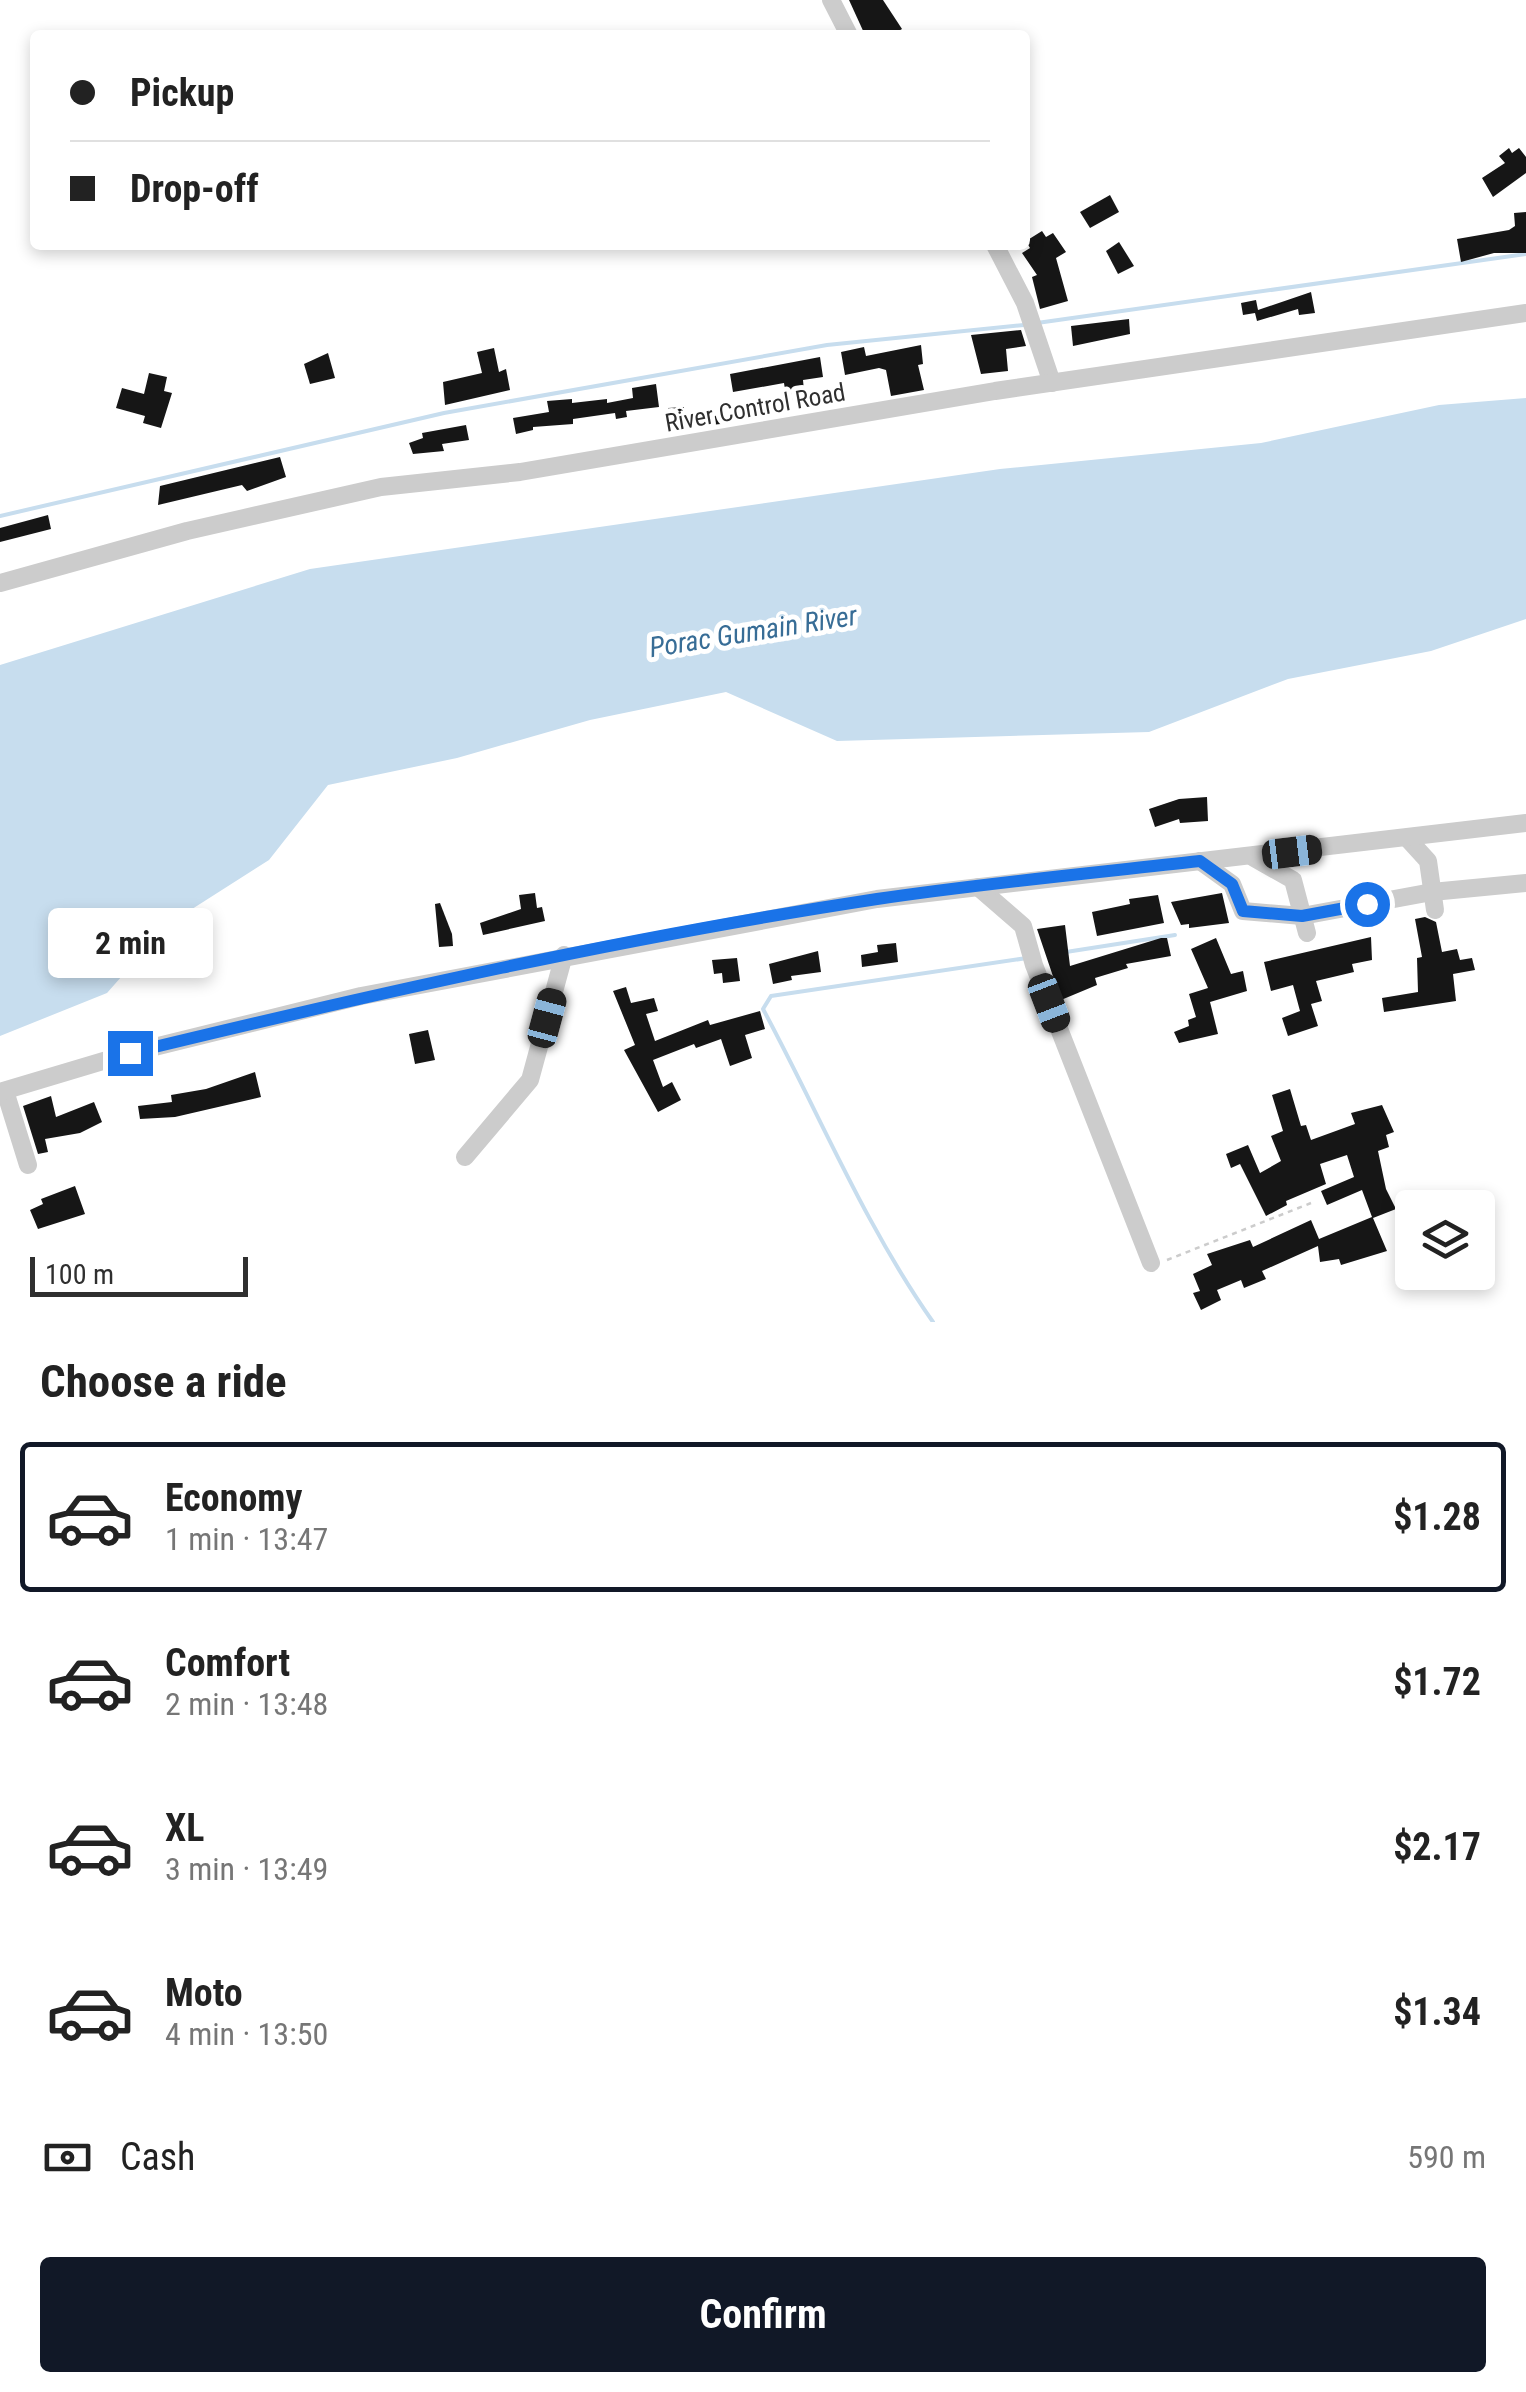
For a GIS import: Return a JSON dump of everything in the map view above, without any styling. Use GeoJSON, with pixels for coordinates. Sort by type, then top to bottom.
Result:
{"type":"FeatureCollection","features":[{"type":"Feature","properties":{"kind":"street"},"geometry":{"type":"LineString","coordinates":[[832,0],[847,30]]}},
{"type":"Feature","properties":{"kind":"street"},"geometry":{"type":"LineString","coordinates":[[998,250],[1025,303],[1052,383]]}},
{"type":"Feature","properties":{"kind":"street","name":"River Control Road"},"geometry":{"type":"LineString","coordinates":[[0,583],[187,530],[380,487],[520,472],[1052,383],[1526,313]]}},
{"type":"Feature","properties":{"kind":"street"},"geometry":{"type":"LineString","coordinates":[[28,1165],[2,1091],[130,1053],[361,996],[878,899],[1526,823]]}},
{"type":"Feature","properties":{"kind":"street"},"geometry":{"type":"LineString","coordinates":[[1407,838],[1428,861],[1434,901]]}},
{"type":"Feature","properties":{"kind":"street"},"geometry":{"type":"LineString","coordinates":[[1253,858],[1293,880],[1304,925]]}},
{"type":"Feature","properties":{"kind":"street"},"geometry":{"type":"LineString","coordinates":[[1200,861],[1232,884],[1243,911],[1304,925],[1526,882]]}},
{"type":"Feature","properties":{"kind":"street"},"geometry":{"type":"LineString","coordinates":[[978,887],[1023,926],[1031,957],[1150,1263]]}},
{"type":"Feature","properties":{"kind":"street"},"geometry":{"type":"LineString","coordinates":[[465,1157],[530,1080],[564,955]]}},
{"type":"Feature","properties":{"kind":"path"},"geometry":{"type":"LineString","coordinates":[[1150,1263],[1177,1258],[1311,1203]]}},
{"type":"Feature","properties":{"kind":"water","name":"Porac Gumain River"},"geometry":{"type":"Polygon","coordinates":[[[1526,398],[1526,619],[1431,651],[1288,679],[1149,732],[837,741],[726,692],[590,720],[457,758],[328,785],[269,860],[167,925],[107,993],[0,1036],[0,665],[310,569],[1000,469],[1261,443],[1439,405],[1526,398]]]}},
{"type":"Feature","properties":{"kind":"building"},"geometry":{"type":"Polygon","coordinates":[[[849,0],[883,0],[902,29],[900,30],[863,30],[849,0]]]}},
{"type":"Feature","properties":{"kind":"building"},"geometry":{"type":"Polygon","coordinates":[[[1509,148],[1512,153],[1519,148],[1526,157],[1526,173],[1493,197],[1482,178],[1505,163],[1499,156],[1509,148]]]}},
{"type":"Feature","properties":{"kind":"building"},"geometry":{"type":"Polygon","coordinates":[[[1110,195],[1119,212],[1090,228],[1080,212],[1110,195]]]}},
{"type":"Feature","properties":{"kind":"building"},"geometry":{"type":"Polygon","coordinates":[[[1526,212],[1526,253],[1494,253],[1461,262],[1457,239],[1509,230],[1515,226],[1514,213],[1526,212]]]}},
{"type":"Feature","properties":{"kind":"building"},"geometry":{"type":"Polygon","coordinates":[[[1042,231],[1046,237],[1053,233],[1066,252],[1056,258],[1068,301],[1040,309],[1032,277],[1037,275],[1022,253],[1030,250],[1030,238],[1042,231]]]}},
{"type":"Feature","properties":{"kind":"building"},"geometry":{"type":"Polygon","coordinates":[[[1119,242],[1134,266],[1118,274],[1106,251],[1119,242]]]}},
{"type":"Feature","properties":{"kind":"building"},"geometry":{"type":"Polygon","coordinates":[[[1311,292],[1315,313],[1299,315],[1298,309],[1257,321],[1255,313],[1243,315],[1241,303],[1256,300],[1258,310],[1311,292]]]}},
{"type":"Feature","properties":{"kind":"building"},"geometry":{"type":"Polygon","coordinates":[[[1129,319],[1130,334],[1073,346],[1071,326],[1129,319]]]}},
{"type":"Feature","properties":{"kind":"building"},"geometry":{"type":"Polygon","coordinates":[[[1021,330],[1026,346],[1006,349],[1008,371],[981,374],[971,335],[1021,330]]]}},
{"type":"Feature","properties":{"kind":"building"},"geometry":{"type":"Polygon","coordinates":[[[921,345],[923,364],[918,365],[924,390],[891,396],[886,370],[879,368],[845,375],[841,352],[864,347],[866,356],[921,345]]]}},
{"type":"Feature","properties":{"kind":"building"},"geometry":{"type":"Polygon","coordinates":[[[494,348],[499,372],[506,369],[510,390],[445,405],[443,382],[482,373],[477,352],[494,348]]]}},
{"type":"Feature","properties":{"kind":"building"},"geometry":{"type":"Polygon","coordinates":[[[328,353],[335,378],[310,384],[304,364],[328,353]]]}},
{"type":"Feature","properties":{"kind":"building"},"geometry":{"type":"Polygon","coordinates":[[[820,357],[823,377],[803,380],[805,401],[787,403],[784,383],[733,392],[730,374],[820,357]]]}},
{"type":"Feature","properties":{"kind":"building"},"geometry":{"type":"Polygon","coordinates":[[[149,373],[167,377],[164,391],[172,393],[161,428],[143,423],[145,416],[116,408],[122,388],[144,394],[149,373]]]}},
{"type":"Feature","properties":{"kind":"building"},"geometry":{"type":"Polygon","coordinates":[[[656,384],[659,407],[626,411],[627,417],[616,419],[615,413],[573,419],[573,424],[533,427],[516,434],[513,418],[549,412],[547,401],[607,399],[607,403],[633,398],[632,388],[656,384]]]}},
{"type":"Feature","properties":{"kind":"building"},"geometry":{"type":"Polygon","coordinates":[[[744,406],[745,417],[731,419],[731,423],[670,429],[668,408],[684,407],[684,416],[744,406]]]}},
{"type":"Feature","properties":{"kind":"building"},"geometry":{"type":"Polygon","coordinates":[[[466,425],[469,440],[442,444],[444,451],[413,454],[409,443],[423,438],[422,433],[466,425]]]}},
{"type":"Feature","properties":{"kind":"building"},"geometry":{"type":"Polygon","coordinates":[[[280,457],[286,477],[247,491],[242,485],[158,505],[160,486],[280,457]]]}},
{"type":"Feature","properties":{"kind":"building"},"geometry":{"type":"Polygon","coordinates":[[[48,515],[51,529],[0,542],[0,528],[48,515]]]}},
{"type":"Feature","properties":{"kind":"building"},"geometry":{"type":"Polygon","coordinates":[[[1207,797],[1208,821],[1180,823],[1179,819],[1155,827],[1149,809],[1179,799],[1207,797]]]}},
{"type":"Feature","properties":{"kind":"building"},"geometry":{"type":"Polygon","coordinates":[[[535,893],[537,908],[542,907],[545,921],[483,935],[480,923],[521,909],[519,895],[535,893]]]}},
{"type":"Feature","properties":{"kind":"building"},"geometry":{"type":"Polygon","coordinates":[[[1222,893],[1229,923],[1189,928],[1189,924],[1181,925],[1171,902],[1222,893]]]}},
{"type":"Feature","properties":{"kind":"building"},"geometry":{"type":"Polygon","coordinates":[[[1158,895],[1164,923],[1097,936],[1092,912],[1130,904],[1129,899],[1158,895]]]}},
{"type":"Feature","properties":{"kind":"building"},"geometry":{"type":"Polygon","coordinates":[[[440,903],[453,946],[439,947],[435,904],[440,903]]]}},
{"type":"Feature","properties":{"kind":"building"},"geometry":{"type":"Polygon","coordinates":[[[1425,917],[1436,922],[1442,952],[1457,949],[1460,960],[1472,958],[1475,970],[1453,974],[1456,1001],[1384,1012],[1382,998],[1418,992],[1417,958],[1422,957],[1415,919],[1425,917]]]}},
{"type":"Feature","properties":{"kind":"building"},"geometry":{"type":"Polygon","coordinates":[[[1065,925],[1070,966],[1161,938],[1167,938],[1171,956],[1126,964],[1128,968],[1095,978],[1097,985],[1061,1000],[1037,929],[1065,925]]]}},
{"type":"Feature","properties":{"kind":"building"},"geometry":{"type":"Polygon","coordinates":[[[1371,937],[1372,960],[1352,964],[1354,972],[1316,981],[1322,1001],[1311,1004],[1318,1026],[1288,1036],[1282,1018],[1300,1011],[1293,985],[1271,991],[1264,962],[1371,937]]]}},
{"type":"Feature","properties":{"kind":"building"},"geometry":{"type":"Polygon","coordinates":[[[1216,938],[1231,974],[1243,971],[1247,991],[1210,1002],[1218,1034],[1179,1043],[1174,1032],[1189,1026],[1188,1020],[1196,1017],[1189,994],[1208,988],[1191,949],[1216,938]]]}},
{"type":"Feature","properties":{"kind":"building"},"geometry":{"type":"Polygon","coordinates":[[[896,943],[898,962],[862,967],[861,955],[878,952],[877,945],[896,943]]]}},
{"type":"Feature","properties":{"kind":"building"},"geometry":{"type":"Polygon","coordinates":[[[818,951],[821,972],[791,976],[792,980],[773,984],[769,964],[818,951]]]}},
{"type":"Feature","properties":{"kind":"building"},"geometry":{"type":"Polygon","coordinates":[[[737,958],[740,981],[723,983],[722,973],[714,974],[712,960],[737,958]]]}},
{"type":"Feature","properties":{"kind":"building"},"geometry":{"type":"Polygon","coordinates":[[[626,987],[631,1003],[654,998],[658,1011],[646,1014],[655,1041],[708,1020],[710,1025],[760,1011],[765,1029],[745,1035],[752,1058],[730,1066],[721,1039],[696,1048],[694,1044],[653,1060],[663,1087],[672,1082],[681,1100],[658,1112],[624,1050],[635,1045],[613,991],[626,987]]]}},
{"type":"Feature","properties":{"kind":"building"},"geometry":{"type":"Polygon","coordinates":[[[428,1030],[435,1060],[415,1064],[409,1034],[428,1030]]]}},
{"type":"Feature","properties":{"kind":"building"},"geometry":{"type":"Polygon","coordinates":[[[255,1072],[261,1097],[175,1117],[140,1119],[138,1106],[172,1102],[171,1095],[206,1089],[255,1072]]]}},
{"type":"Feature","properties":{"kind":"building"},"geometry":{"type":"Polygon","coordinates":[[[1290,1089],[1301,1126],[1306,1125],[1311,1140],[1355,1124],[1351,1113],[1382,1105],[1394,1132],[1386,1135],[1389,1147],[1378,1151],[1395,1209],[1373,1218],[1387,1251],[1341,1265],[1339,1259],[1320,1262],[1318,1246],[1262,1271],[1266,1279],[1244,1288],[1241,1280],[1217,1290],[1221,1300],[1201,1310],[1193,1293],[1200,1291],[1193,1274],[1212,1265],[1207,1254],[1250,1240],[1253,1247],[1311,1220],[1319,1239],[1372,1217],[1362,1190],[1327,1205],[1321,1191],[1354,1177],[1347,1155],[1320,1164],[1326,1184],[1286,1201],[1287,1205],[1266,1216],[1240,1164],[1231,1168],[1226,1154],[1248,1145],[1260,1173],[1281,1161],[1271,1136],[1283,1131],[1272,1095],[1290,1089]]]}},
{"type":"Feature","properties":{"kind":"building"},"geometry":{"type":"Polygon","coordinates":[[[51,1096],[56,1117],[94,1102],[102,1122],[80,1133],[45,1139],[48,1152],[38,1154],[23,1106],[51,1096]]]}},
{"type":"Feature","properties":{"kind":"building"},"geometry":{"type":"Polygon","coordinates":[[[75,1186],[85,1214],[38,1229],[30,1210],[43,1204],[41,1199],[75,1186]]]}},
{"type":"Feature","properties":{"kind":"waterway"},"geometry":{"type":"LineString","coordinates":[[1037,323],[1526,254]]}},
{"type":"Feature","properties":{"kind":"waterway"},"geometry":{"type":"LineString","coordinates":[[0,516],[444,413],[827,345],[1024,325]]}},
{"type":"Feature","properties":{"kind":"waterway"},"geometry":{"type":"LineString","coordinates":[[1066,952],[1175,935]]}},
{"type":"Feature","properties":{"kind":"waterway"},"geometry":{"type":"LineString","coordinates":[[933,1322],[885,1246],[763,1009],[771,996],[1027,958]]}},
{"type":"Feature","properties":{"kind":"route"},"geometry":{"type":"LineString","coordinates":[[130,1053],[361,996],[564,955],[878,899],[1062,876],[1200,861],[1232,884],[1243,911],[1302,916],[1367,904]]}}]}
